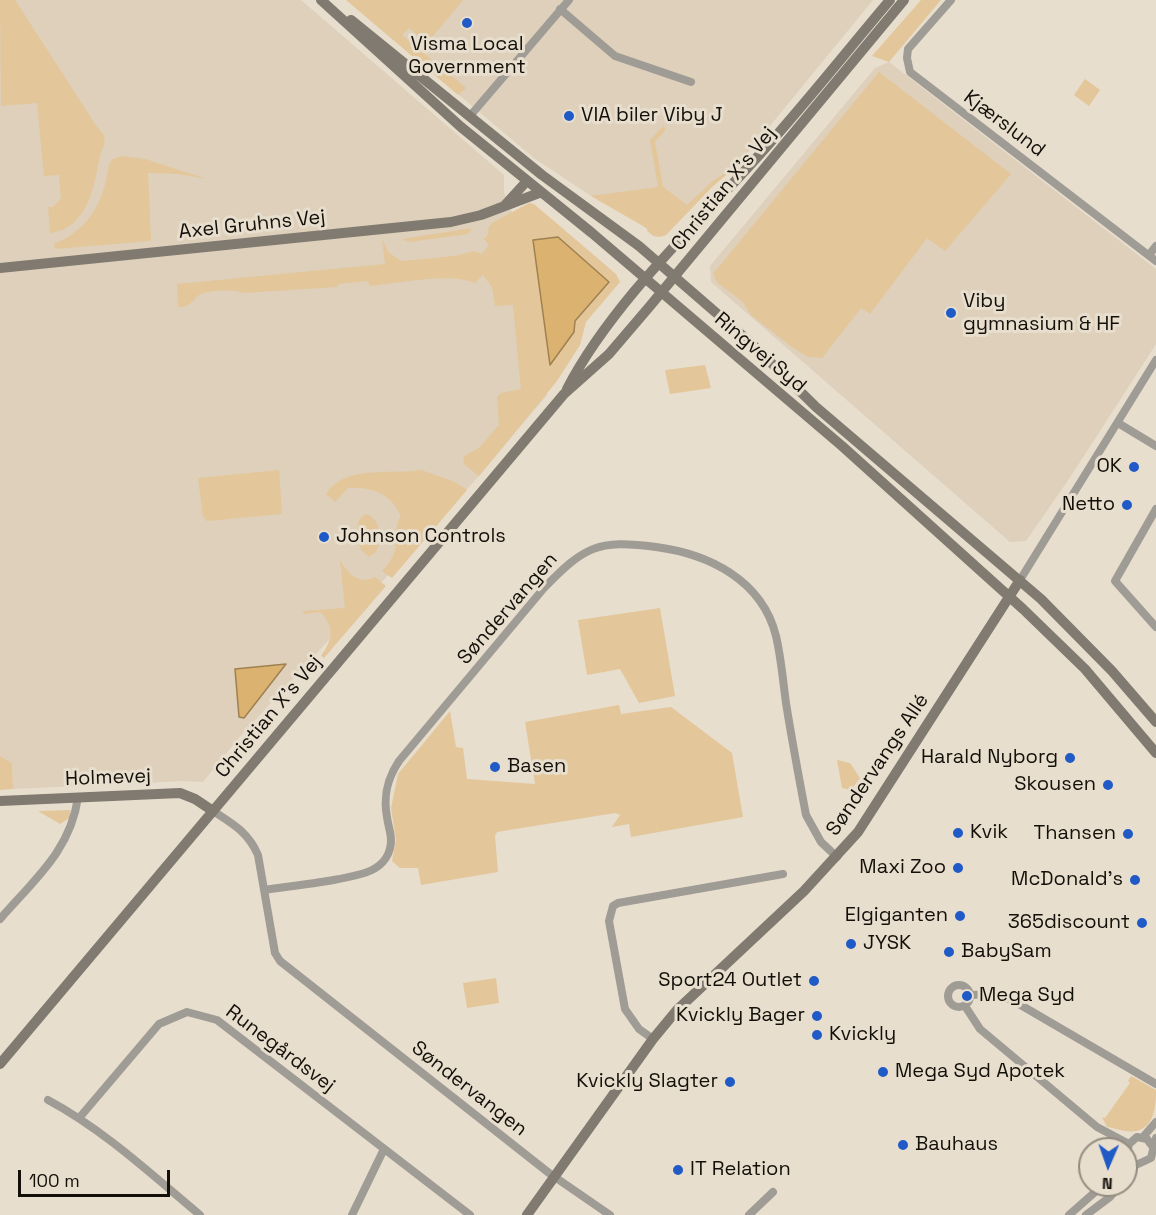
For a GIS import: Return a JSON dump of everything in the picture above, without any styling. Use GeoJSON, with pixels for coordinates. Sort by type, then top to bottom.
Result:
{"type":"FeatureCollection","features":[{"type":"Feature","properties":{"kind":"main road","name":"Ringvej Syd"},"geometry":{"type":"LineString","coordinates":[[323,0],[542,175],[595,213],[675,277],[751,343],[816,406],[1020,580],[1073,630],[1156,722]]}},
{"type":"Feature","properties":{"kind":"main road","name":"Ringvej Syd"},"geometry":{"type":"LineString","coordinates":[[323,0],[383,59],[461,127],[647,280],[842,446],[1085,669],[1156,753]]}},
{"type":"Feature","properties":{"kind":"main road","name":"Christian X's Vej"},"geometry":{"type":"LineString","coordinates":[[564,394],[594,345],[660,264],[758,157],[890,0]]}},
{"type":"Feature","properties":{"kind":"main road","name":"Christian X's Vej"},"geometry":{"type":"LineString","coordinates":[[0,1064],[564,394],[609,354],[662,293],[751,182],[904,0]]}},
{"type":"Feature","properties":{"kind":"main road"},"geometry":{"type":"LineString","coordinates":[[461,127],[470,116]]}},
{"type":"Feature","properties":{"kind":"main road"},"geometry":{"type":"LineString","coordinates":[[526,182],[537,181],[595,213]]}},
{"type":"Feature","properties":{"kind":"main road","name":"Axel Gruhns Vej"},"geometry":{"type":"LineString","coordinates":[[505,205],[526,182]]}},
{"type":"Feature","properties":{"kind":"main road","name":"Axel Gruhns Vej"},"geometry":{"type":"LineString","coordinates":[[0,268],[451,222],[481,215],[539,192]]}},
{"type":"Feature","properties":{"kind":"main road","name":"Søndervangs Allé"},"geometry":{"type":"LineString","coordinates":[[527,1215],[653,1039],[712,974],[804,891],[858,832],[890,786],[1020,580]]}},
{"type":"Feature","properties":{"kind":"main road","name":"Holmevej"},"geometry":{"type":"LineString","coordinates":[[0,801],[180,794],[195,799],[213,811]]}},
{"type":"Feature","properties":{"kind":"street"},"geometry":{"type":"LineString","coordinates":[[470,116],[569,0]]}},
{"type":"Feature","properties":{"kind":"street","name":"Kjærslund"},"geometry":{"type":"LineString","coordinates":[[951,0],[908,49],[910,72],[1153,258],[1156,246]]}},
{"type":"Feature","properties":{"kind":"street"},"geometry":{"type":"LineString","coordinates":[[560,9],[615,56],[691,82]]}},
{"type":"Feature","properties":{"kind":"street","name":"Søndervangs Allé"},"geometry":{"type":"LineString","coordinates":[[1020,580],[1156,360]]}},
{"type":"Feature","properties":{"kind":"street"},"geometry":{"type":"LineString","coordinates":[[1118,423],[1156,446]]}},
{"type":"Feature","properties":{"kind":"street"},"geometry":{"type":"LineString","coordinates":[[1156,509],[1115,581],[1156,627]]}},
{"type":"Feature","properties":{"kind":"street","name":"Søndervangen"},"geometry":{"type":"LineString","coordinates":[[264,890],[358,874],[383,862],[391,839],[386,816],[386,790],[390,775],[399,761],[544,588],[568,563],[583,552],[616,543],[663,548],[710,561],[740,578],[762,603],[776,636],[806,816],[821,842],[837,856]]}},
{"type":"Feature","properties":{"kind":"street"},"geometry":{"type":"LineString","coordinates":[[0,919],[61,849],[74,824],[78,797]]}},
{"type":"Feature","properties":{"kind":"street","name":"Søndervangen"},"geometry":{"type":"LineString","coordinates":[[213,811],[241,828],[252,842],[258,855],[275,953],[280,961],[555,1177]]}},
{"type":"Feature","properties":{"kind":"street"},"geometry":{"type":"LineString","coordinates":[[653,1039],[639,1029],[626,1010],[609,921],[613,906],[618,903],[783,874]]}},
{"type":"Feature","properties":{"kind":"street"},"geometry":{"type":"LineString","coordinates":[[965,1006],[958,1008],[950,1003],[950,991],[961,985],[970,994],[991,994],[1012,1000],[1156,1084]]}},
{"type":"Feature","properties":{"kind":"street"},"geometry":{"type":"LineString","coordinates":[[965,1006],[970,994]]}},
{"type":"Feature","properties":{"kind":"street"},"geometry":{"type":"LineString","coordinates":[[965,1006],[975,1025],[1110,1137]]}},
{"type":"Feature","properties":{"kind":"street","name":"Runegårdsvej"},"geometry":{"type":"LineString","coordinates":[[80,1117],[159,1024],[187,1012],[217,1020],[470,1215]]}},
{"type":"Feature","properties":{"kind":"street"},"geometry":{"type":"LineString","coordinates":[[48,1100],[80,1117],[200,1215]]}},
{"type":"Feature","properties":{"kind":"street"},"geometry":{"type":"LineString","coordinates":[[1143,1137],[1156,1122]]}},
{"type":"Feature","properties":{"kind":"street"},"geometry":{"type":"LineString","coordinates":[[1138,1138],[1150,1140],[1154,1147]]}},
{"type":"Feature","properties":{"kind":"street"},"geometry":{"type":"LineString","coordinates":[[1138,1166],[1151,1158],[1156,1138]]}},
{"type":"Feature","properties":{"kind":"street"},"geometry":{"type":"LineString","coordinates":[[352,1215],[384,1149]]}},
{"type":"Feature","properties":{"kind":"street"},"geometry":{"type":"LineString","coordinates":[[1138,1162],[1142,1163]]}},
{"type":"Feature","properties":{"kind":"street"},"geometry":{"type":"LineString","coordinates":[[555,1177],[610,1215]]}},
{"type":"Feature","properties":{"kind":"street"},"geometry":{"type":"LineString","coordinates":[[749,1215],[773,1192]]}},
{"type":"Feature","properties":{"kind":"street"},"geometry":{"type":"LineString","coordinates":[[1069,1215],[1089,1197]]}},
{"type":"Feature","properties":{"kind":"street"},"geometry":{"type":"LineString","coordinates":[[1086,1215],[1110,1197]]}},
{"type":"Feature","properties":{"kind":"shaded area","name":"Johnson Controls"},"geometry":{"type":"Polygon","coordinates":[[[0,0],[301,0],[504,175],[504,193],[518,226],[547,395],[479,476],[238,739],[203,782],[13,789],[12,763],[0,756],[0,0]]]}},
{"type":"Feature","properties":{"kind":"shaded area"},"geometry":{"type":"Polygon","coordinates":[[[0,0],[15,0],[105,139],[91,195],[86,206],[72,224],[50,233],[48,207],[53,207],[61,198],[59,175],[44,176],[37,103],[1,106],[0,0]]]}},
{"type":"Feature","properties":{"kind":"shaded area"},"geometry":{"type":"Polygon","coordinates":[[[346,0],[873,0],[738,165],[712,187],[666,235],[659,237],[653,236],[642,224],[591,196],[534,158],[346,0]]]}},
{"type":"Feature","properties":{"kind":"shaded area"},"geometry":{"type":"Polygon","coordinates":[[[346,0],[463,0],[427,43],[409,28],[402,35],[466,88],[458,95],[346,0]]]}},
{"type":"Feature","properties":{"kind":"shaded area"},"geometry":{"type":"Polygon","coordinates":[[[921,0],[941,0],[889,62],[872,56],[921,0]]]}},
{"type":"Feature","properties":{"kind":"shaded area","name":"Viby gymnasium & HF"},"geometry":{"type":"Polygon","coordinates":[[[889,62],[1156,269],[1156,344],[1026,541],[1010,542],[711,282],[710,266],[875,68],[889,62]]]}},
{"type":"Feature","properties":{"kind":"shaded area"},"geometry":{"type":"Polygon","coordinates":[[[879,72],[1011,174],[945,251],[927,238],[870,314],[861,308],[822,358],[808,357],[751,315],[743,302],[718,283],[713,274],[879,72]]]}},
{"type":"Feature","properties":{"kind":"shaded area"},"geometry":{"type":"Polygon","coordinates":[[[1085,79],[1100,90],[1089,106],[1074,95],[1085,79]]]}},
{"type":"Feature","properties":{"kind":"shaded area"},"geometry":{"type":"Polygon","coordinates":[[[663,126],[666,129],[655,142],[663,187],[687,205],[714,180],[738,165],[712,187],[666,235],[658,237],[591,196],[658,187],[650,140],[663,126]]]}},
{"type":"Feature","properties":{"kind":"shaded area"},"geometry":{"type":"Polygon","coordinates":[[[122,156],[145,159],[207,179],[179,174],[148,173],[151,240],[149,241],[55,249],[54,244],[74,233],[90,217],[104,188],[110,162],[122,156]]]}},
{"type":"Feature","properties":{"kind":"shaded area"},"geometry":{"type":"Polygon","coordinates":[[[529,203],[534,204],[616,274],[620,282],[586,322],[580,345],[557,381],[479,476],[464,464],[463,457],[479,448],[499,425],[497,397],[501,393],[521,389],[513,305],[495,306],[492,287],[483,275],[475,283],[452,278],[438,278],[370,286],[368,281],[338,284],[337,287],[243,293],[214,291],[203,293],[188,305],[178,307],[177,284],[385,264],[382,239],[388,252],[401,261],[455,256],[474,251],[482,254],[489,245],[483,238],[486,238],[489,231],[487,230],[492,223],[529,203]],[[533,240],[551,364],[575,321],[609,281],[533,240]]]}},
{"type":"Feature","properties":{"kind":"shaded area"},"geometry":{"type":"Polygon","coordinates":[[[472,228],[468,234],[409,242],[402,239],[472,228]]]}},
{"type":"Feature","properties":{"kind":"shaded area"},"geometry":{"type":"Polygon","coordinates":[[[558,237],[609,282],[575,321],[574,332],[550,365],[533,240],[558,237]]]}},
{"type":"Feature","properties":{"kind":"shaded area"},"geometry":{"type":"Polygon","coordinates":[[[705,365],[711,388],[670,394],[665,370],[705,365]]]}},
{"type":"Feature","properties":{"kind":"shaded area"},"geometry":{"type":"Polygon","coordinates":[[[279,470],[282,514],[207,521],[203,516],[198,478],[279,470]]]}},
{"type":"Feature","properties":{"kind":"shaded area"},"geometry":{"type":"Polygon","coordinates":[[[421,470],[455,482],[467,490],[392,578],[382,571],[394,555],[398,522],[401,517],[393,502],[380,493],[365,488],[348,488],[335,502],[326,494],[344,478],[369,473],[421,470]]]}},
{"type":"Feature","properties":{"kind":"shaded area"},"geometry":{"type":"Polygon","coordinates":[[[367,514],[378,526],[380,536],[376,552],[369,557],[360,549],[358,528],[359,520],[367,514]]]}},
{"type":"Feature","properties":{"kind":"shaded area"},"geometry":{"type":"Polygon","coordinates":[[[340,560],[354,577],[364,580],[375,577],[386,586],[324,658],[321,656],[331,634],[328,623],[320,612],[304,614],[303,611],[345,608],[340,560]]]}},
{"type":"Feature","properties":{"kind":"shaded area"},"geometry":{"type":"Polygon","coordinates":[[[660,608],[675,696],[639,703],[620,669],[587,675],[578,620],[660,608]]]}},
{"type":"Feature","properties":{"kind":"shaded area"},"geometry":{"type":"Polygon","coordinates":[[[286,664],[244,718],[239,717],[235,669],[286,664]]]}},
{"type":"Feature","properties":{"kind":"shaded area"},"geometry":{"type":"Polygon","coordinates":[[[619,705],[621,714],[671,707],[732,753],[743,817],[631,837],[629,824],[612,827],[620,815],[615,813],[497,832],[495,836],[498,872],[421,885],[418,868],[400,868],[392,861],[396,840],[391,808],[398,774],[450,711],[456,747],[463,748],[467,779],[535,784],[525,722],[619,705]]]}},
{"type":"Feature","properties":{"kind":"shaded area"},"geometry":{"type":"Polygon","coordinates":[[[0,756],[12,763],[13,789],[0,790],[0,756]]]}},
{"type":"Feature","properties":{"kind":"shaded area"},"geometry":{"type":"Polygon","coordinates":[[[837,760],[850,763],[860,778],[851,790],[842,788],[837,760]]]}},
{"type":"Feature","properties":{"kind":"shaded area"},"geometry":{"type":"Polygon","coordinates":[[[70,810],[71,817],[60,824],[38,811],[70,810]]]}},
{"type":"Feature","properties":{"kind":"shaded area"},"geometry":{"type":"Polygon","coordinates":[[[496,978],[499,1003],[467,1008],[463,983],[496,978]]]}},
{"type":"Feature","properties":{"kind":"shaded area"},"geometry":{"type":"Polygon","coordinates":[[[1131,1076],[1156,1090],[1154,1113],[1151,1120],[1142,1129],[1134,1131],[1107,1127],[1102,1117],[1105,1118],[1130,1083],[1128,1081],[1131,1076]]]}},
{"type":"Feature","properties":{"kind":"place","name":"Visma Local Government"},"geometry":{"type":"Point","coordinates":[467,23]}},
{"type":"Feature","properties":{"kind":"place","name":"VIA biler Viby J"},"geometry":{"type":"Point","coordinates":[569,116]}},
{"type":"Feature","properties":{"kind":"place","name":"Viby gymnasium & HF"},"geometry":{"type":"Point","coordinates":[951,313]}},
{"type":"Feature","properties":{"kind":"place","name":"OK"},"geometry":{"type":"Point","coordinates":[1134,467]}},
{"type":"Feature","properties":{"kind":"place","name":"Netto"},"geometry":{"type":"Point","coordinates":[1127,505]}},
{"type":"Feature","properties":{"kind":"place","name":"Johnson Controls"},"geometry":{"type":"Point","coordinates":[324,537]}},
{"type":"Feature","properties":{"kind":"place","name":"Harald Nyborg"},"geometry":{"type":"Point","coordinates":[1070,758]}},
{"type":"Feature","properties":{"kind":"place","name":"Basen"},"geometry":{"type":"Point","coordinates":[495,767]}},
{"type":"Feature","properties":{"kind":"place","name":"Skousen"},"geometry":{"type":"Point","coordinates":[1108,785]}},
{"type":"Feature","properties":{"kind":"place","name":"Kvik"},"geometry":{"type":"Point","coordinates":[958,833]}},
{"type":"Feature","properties":{"kind":"place","name":"Thansen"},"geometry":{"type":"Point","coordinates":[1128,834]}},
{"type":"Feature","properties":{"kind":"place","name":"Maxi Zoo"},"geometry":{"type":"Point","coordinates":[958,868]}},
{"type":"Feature","properties":{"kind":"place","name":"McDonald's"},"geometry":{"type":"Point","coordinates":[1135,880]}},
{"type":"Feature","properties":{"kind":"place","name":"Elgiganten"},"geometry":{"type":"Point","coordinates":[960,916]}},
{"type":"Feature","properties":{"kind":"place","name":"365discount"},"geometry":{"type":"Point","coordinates":[1142,923]}},
{"type":"Feature","properties":{"kind":"place","name":"JYSK"},"geometry":{"type":"Point","coordinates":[851,944]}},
{"type":"Feature","properties":{"kind":"place","name":"BabySam"},"geometry":{"type":"Point","coordinates":[949,952]}},
{"type":"Feature","properties":{"kind":"place","name":"Sport24 Outlet"},"geometry":{"type":"Point","coordinates":[814,981]}},
{"type":"Feature","properties":{"kind":"place","name":"Mega Syd"},"geometry":{"type":"Point","coordinates":[967,996]}},
{"type":"Feature","properties":{"kind":"place","name":"Kvickly Bager"},"geometry":{"type":"Point","coordinates":[817,1016]}},
{"type":"Feature","properties":{"kind":"place","name":"Kvickly"},"geometry":{"type":"Point","coordinates":[817,1035]}},
{"type":"Feature","properties":{"kind":"place","name":"Mega Syd Apotek"},"geometry":{"type":"Point","coordinates":[883,1072]}},
{"type":"Feature","properties":{"kind":"place","name":"Kvickly Slagter"},"geometry":{"type":"Point","coordinates":[730,1082]}},
{"type":"Feature","properties":{"kind":"place","name":"Bauhaus"},"geometry":{"type":"Point","coordinates":[903,1145]}},
{"type":"Feature","properties":{"kind":"place","name":"IT Relation"},"geometry":{"type":"Point","coordinates":[678,1170]}}]}
